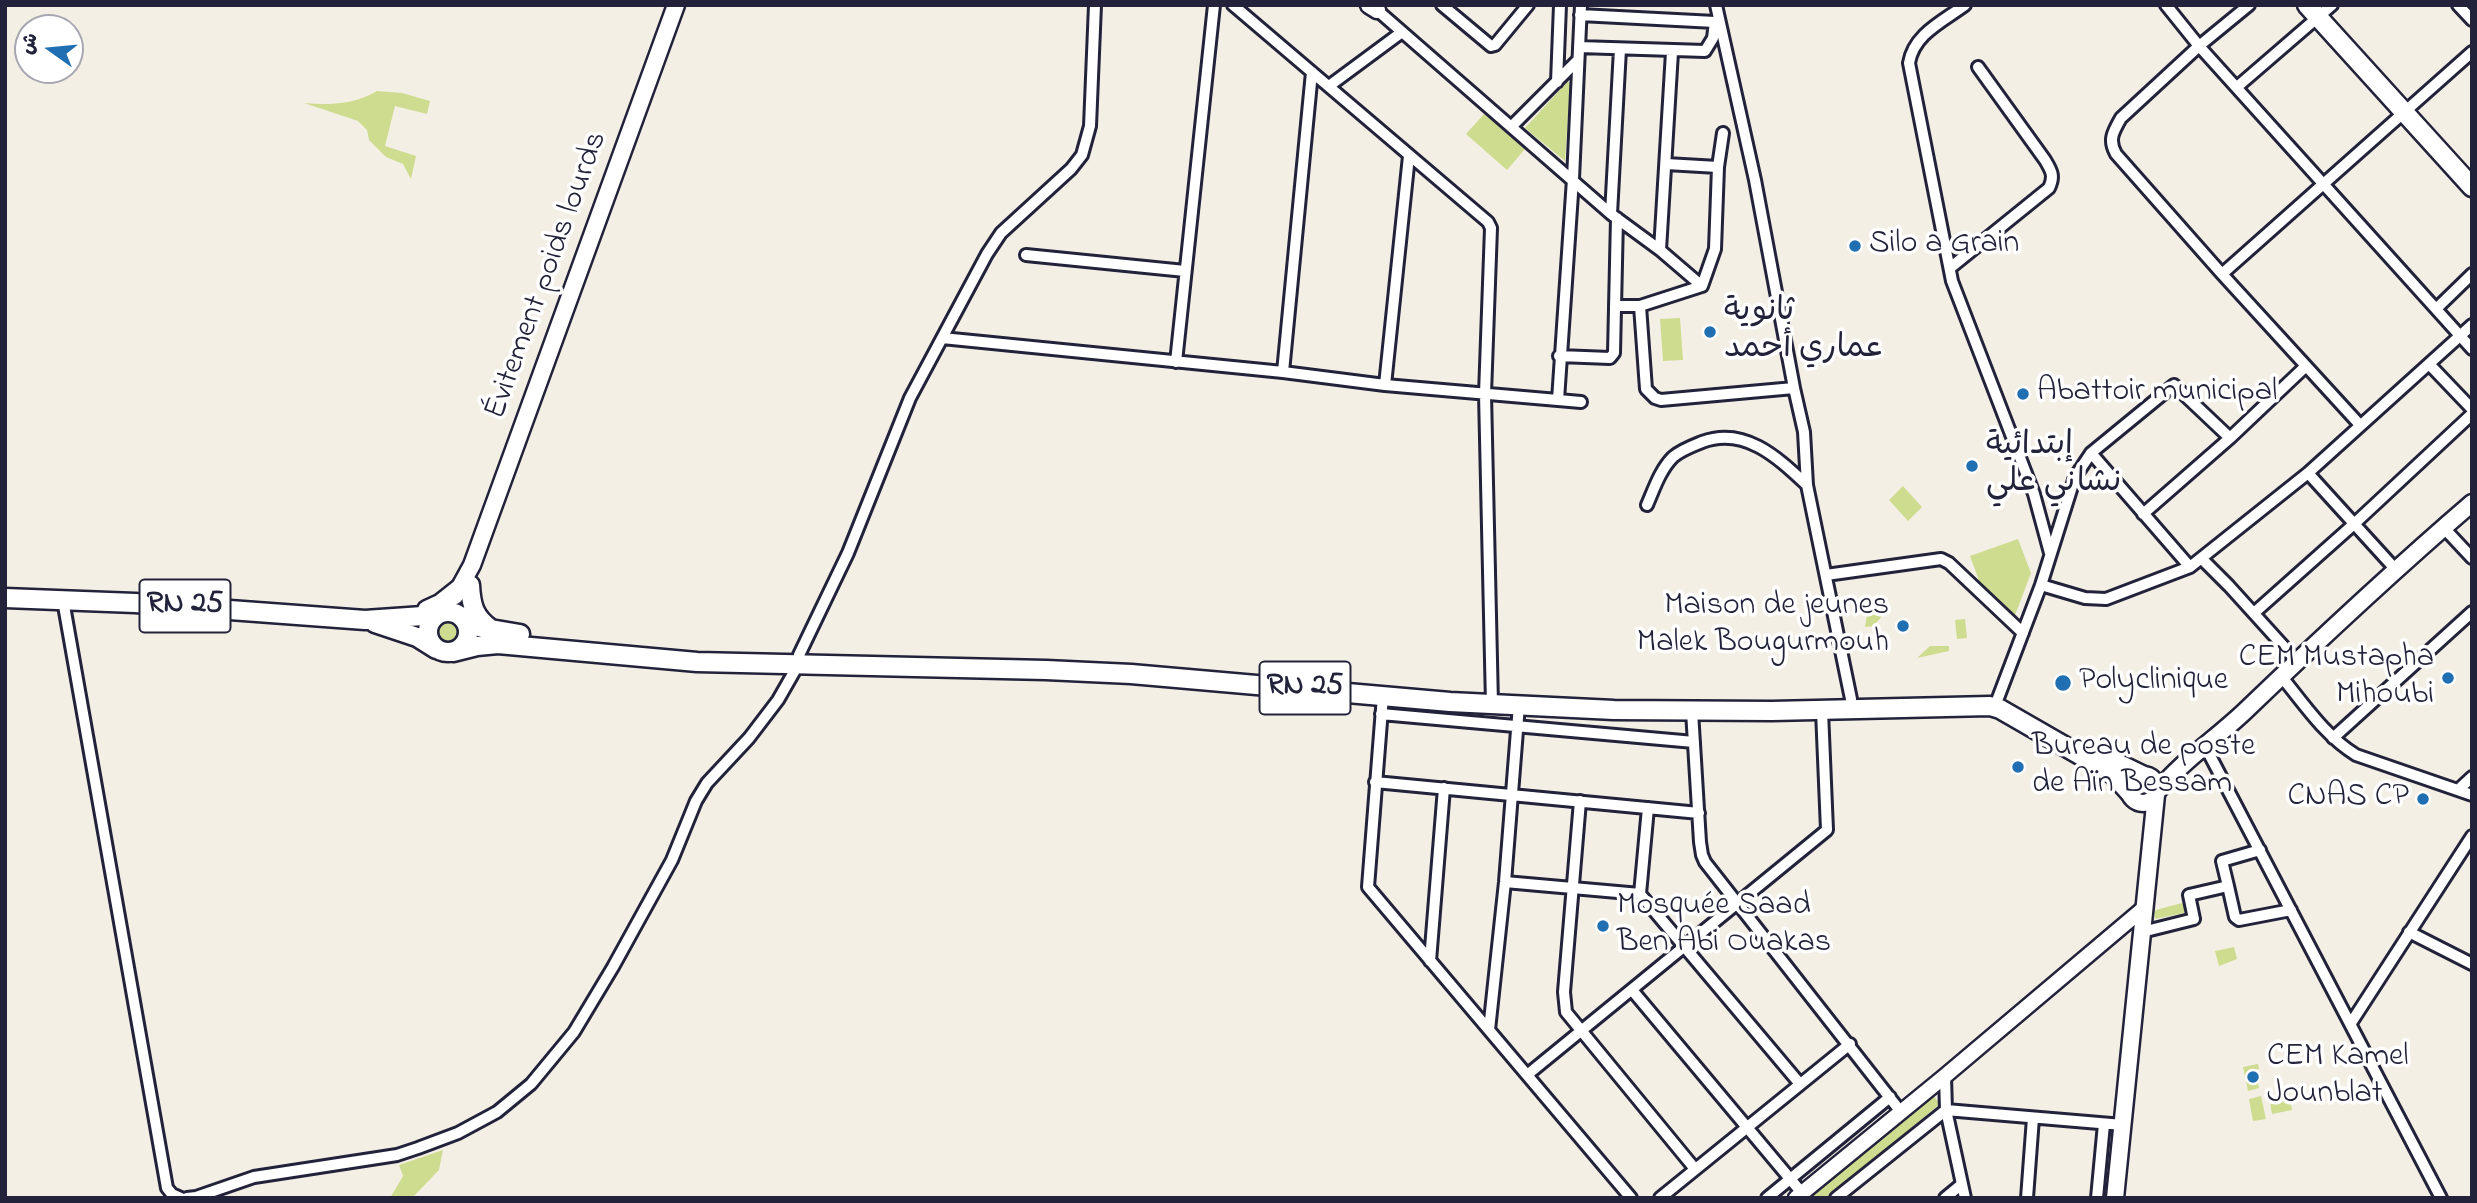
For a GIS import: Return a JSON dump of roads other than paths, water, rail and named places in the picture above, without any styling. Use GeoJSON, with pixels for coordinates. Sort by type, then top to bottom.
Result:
{"type":"FeatureCollection","features":[{"type":"Feature","properties":{"kind":"main road","name":"Évitement poids lourds"},"geometry":{"type":"LineString","coordinates":[[466,623],[464,587],[676,5]]}},
{"type":"Feature","properties":{"kind":"main road"},"geometry":{"type":"LineString","coordinates":[[2319,9],[2472,187]]}},
{"type":"Feature","properties":{"kind":"main road"},"geometry":{"type":"LineString","coordinates":[[2135,798],[2150,801],[2182,766],[2472,503]]}},
{"type":"Feature","properties":{"kind":"main road"},"geometry":{"type":"LineString","coordinates":[[440,614],[456,613],[466,623],[468,639],[460,649],[445,651],[431,644],[428,632],[432,620],[464,587]]}},
{"type":"Feature","properties":{"kind":"main road"},"geometry":{"type":"LineString","coordinates":[[406,617],[433,608],[464,587]]}},
{"type":"Feature","properties":{"kind":"main road"},"geometry":{"type":"LineString","coordinates":[[464,587],[478,618],[494,631]]}},
{"type":"Feature","properties":{"kind":"main road","name":"RN 25"},"geometry":{"type":"LineString","coordinates":[[5,598],[135,603],[365,620],[440,614]]}},
{"type":"Feature","properties":{"kind":"main road","name":"RN 25"},"geometry":{"type":"LineString","coordinates":[[365,620],[402,631],[445,651],[498,644],[697,662],[1105,662],[1492,698],[1519,705],[1692,711],[1822,710],[1996,701]]}},
{"type":"Feature","properties":{"kind":"main road","name":"RN 25"},"geometry":{"type":"LineString","coordinates":[[466,623],[494,631],[799,660],[1130,674],[1382,695],[1662,700],[1996,701]]}},
{"type":"Feature","properties":{"kind":"main road"},"geometry":{"type":"LineString","coordinates":[[1996,701],[2155,782],[2156,794],[2115,1198]]}},
{"type":"Feature","properties":{"kind":"main road"},"geometry":{"type":"LineString","coordinates":[[1996,701],[2113,774],[2135,798],[2152,829]]}},
{"type":"Feature","properties":{"kind":"main road"},"geometry":{"type":"LineString","coordinates":[[2135,798],[2132,782],[2182,766]]}},
{"type":"Feature","properties":{"kind":"street"},"geometry":{"type":"LineString","coordinates":[[187,1198],[254,1177],[397,1155],[458,1133],[498,1112],[531,1084],[574,1032],[672,860],[696,801],[707,783],[778,700],[848,553],[910,398],[987,254],[1002,233],[1071,169],[1082,155],[1090,126],[1095,5]]}},
{"type":"Feature","properties":{"kind":"street"},"geometry":{"type":"LineString","coordinates":[[1176,362],[1214,5]]}},
{"type":"Feature","properties":{"kind":"street"},"geometry":{"type":"LineString","coordinates":[[1233,5],[1488,222],[1491,228],[1485,394],[1492,698]]}},
{"type":"Feature","properties":{"kind":"street"},"geometry":{"type":"LineString","coordinates":[[1446,7],[1491,46],[1495,45],[1528,5]]}},
{"type":"Feature","properties":{"kind":"street"},"geometry":{"type":"LineString","coordinates":[[1557,82],[1560,5]]}},
{"type":"Feature","properties":{"kind":"street"},"geometry":{"type":"LineString","coordinates":[[1716,5],[1755,180],[1804,432],[1807,485],[1852,699]]}},
{"type":"Feature","properties":{"kind":"street"},"geometry":{"type":"LineString","coordinates":[[1965,5],[1918,38],[1911,50],[1909,63],[1950,268],[1966,319],[2034,494],[2050,553]]}},
{"type":"Feature","properties":{"kind":"street"},"geometry":{"type":"LineString","coordinates":[[2166,5],[2199,46],[2472,349]]}},
{"type":"Feature","properties":{"kind":"street"},"geometry":{"type":"LineString","coordinates":[[2249,5],[2199,46],[2121,118],[2111,139],[2116,155],[2360,425]]}},
{"type":"Feature","properties":{"kind":"street"},"geometry":{"type":"LineString","coordinates":[[2458,5],[2472,20]]}},
{"type":"Feature","properties":{"kind":"street"},"geometry":{"type":"LineString","coordinates":[[1374,7],[1614,216],[1702,286]]}},
{"type":"Feature","properties":{"kind":"street"},"geometry":{"type":"LineString","coordinates":[[2237,87],[2319,9]]}},
{"type":"Feature","properties":{"kind":"street"},"geometry":{"type":"LineString","coordinates":[[1558,400],[1573,179],[1580,10],[1718,22]]}},
{"type":"Feature","properties":{"kind":"street"},"geometry":{"type":"LineString","coordinates":[[1579,47],[1705,51],[1718,22]]}},
{"type":"Feature","properties":{"kind":"street"},"geometry":{"type":"LineString","coordinates":[[1329,86],[1402,32]]}},
{"type":"Feature","properties":{"kind":"street"},"geometry":{"type":"LineString","coordinates":[[1559,356],[1612,356],[1620,50]]}},
{"type":"Feature","properties":{"kind":"street"},"geometry":{"type":"LineString","coordinates":[[1660,250],[1672,52]]}},
{"type":"Feature","properties":{"kind":"street"},"geometry":{"type":"LineString","coordinates":[[2222,274],[2472,52]]}},
{"type":"Feature","properties":{"kind":"street"},"geometry":{"type":"LineString","coordinates":[[1512,126],[1577,61]]}},
{"type":"Feature","properties":{"kind":"street"},"geometry":{"type":"LineString","coordinates":[[1950,268],[2049,188],[2052,182],[2052,173],[2045,160],[1978,67]]}},
{"type":"Feature","properties":{"kind":"street"},"geometry":{"type":"LineString","coordinates":[[1283,372],[1312,72]]}},
{"type":"Feature","properties":{"kind":"street"},"geometry":{"type":"LineString","coordinates":[[1702,286],[1715,249],[1718,167],[1723,133]]}},
{"type":"Feature","properties":{"kind":"street"},"geometry":{"type":"LineString","coordinates":[[1385,385],[1409,156]]}},
{"type":"Feature","properties":{"kind":"street"},"geometry":{"type":"LineString","coordinates":[[1666,164],[1718,167]]}},
{"type":"Feature","properties":{"kind":"street"},"geometry":{"type":"LineString","coordinates":[[1026,255],[1185,271]]}},
{"type":"Feature","properties":{"kind":"street"},"geometry":{"type":"LineString","coordinates":[[2436,309],[2472,274]]}},
{"type":"Feature","properties":{"kind":"street"},"geometry":{"type":"LineString","coordinates":[[1615,306],[1640,306],[1702,286]]}},
{"type":"Feature","properties":{"kind":"street"},"geometry":{"type":"LineString","coordinates":[[1640,306],[1646,389],[1655,398],[1661,400],[1794,387]]}},
{"type":"Feature","properties":{"kind":"street"},"geometry":{"type":"LineString","coordinates":[[2041,585],[2085,598],[2106,599],[2190,567],[2308,473],[2472,325]]}},
{"type":"Feature","properties":{"kind":"street"},"geometry":{"type":"LineString","coordinates":[[942,338],[1283,372],[1385,385],[1581,402]]}},
{"type":"Feature","properties":{"kind":"street"},"geometry":{"type":"LineString","coordinates":[[2254,613],[2354,524],[2472,412],[2429,363]]}},
{"type":"Feature","properties":{"kind":"street"},"geometry":{"type":"LineString","coordinates":[[2143,514],[2230,438],[2306,366]]}},
{"type":"Feature","properties":{"kind":"street"},"geometry":{"type":"LineString","coordinates":[[1996,701],[2041,585],[2076,477],[2091,453],[2174,385],[2230,438]]}},
{"type":"Feature","properties":{"kind":"street"},"geometry":{"type":"LineString","coordinates":[[1647,506],[1662,471],[1675,456],[1714,438],[1726,437],[1746,441],[1766,450],[1807,485]]}},
{"type":"Feature","properties":{"kind":"street"},"geometry":{"type":"LineString","coordinates":[[2091,453],[2190,567]]}},
{"type":"Feature","properties":{"kind":"street"},"geometry":{"type":"LineString","coordinates":[[2308,473],[2397,571]]}},
{"type":"Feature","properties":{"kind":"street"},"geometry":{"type":"LineString","coordinates":[[2443,527],[2472,558]]}},
{"type":"Feature","properties":{"kind":"street"},"geometry":{"type":"LineString","coordinates":[[1826,575],[1941,559],[1949,563],[2023,633]]}},
{"type":"Feature","properties":{"kind":"street"},"geometry":{"type":"LineString","coordinates":[[2202,559],[2297,660]]}},
{"type":"Feature","properties":{"kind":"street"},"geometry":{"type":"LineString","coordinates":[[63,600],[167,1188],[181,1198]]}},
{"type":"Feature","properties":{"kind":"street"},"geometry":{"type":"LineString","coordinates":[[2333,738],[2472,612]]}},
{"type":"Feature","properties":{"kind":"street"},"geometry":{"type":"LineString","coordinates":[[2281,676],[2333,738],[2356,755],[2472,795]]}},
{"type":"Feature","properties":{"kind":"street"},"geometry":{"type":"LineString","coordinates":[[1382,695],[1368,887],[1631,1198]]}},
{"type":"Feature","properties":{"kind":"street"},"geometry":{"type":"LineString","coordinates":[[1489,1030],[1505,882],[1519,705]]}},
{"type":"Feature","properties":{"kind":"street"},"geometry":{"type":"LineString","coordinates":[[1527,1074],[1827,830],[1822,710]]}},
{"type":"Feature","properties":{"kind":"street"},"geometry":{"type":"LineString","coordinates":[[1692,711],[1702,855],[1737,904],[1901,1112]]}},
{"type":"Feature","properties":{"kind":"street"},"geometry":{"type":"LineString","coordinates":[[1381,714],[1694,742]]}},
{"type":"Feature","properties":{"kind":"street"},"geometry":{"type":"LineString","coordinates":[[2205,746],[2441,1198]]}},
{"type":"Feature","properties":{"kind":"street"},"geometry":{"type":"LineString","coordinates":[[2458,790],[2472,777]]}},
{"type":"Feature","properties":{"kind":"street"},"geometry":{"type":"LineString","coordinates":[[1375,782],[1699,813]]}},
{"type":"Feature","properties":{"kind":"street"},"geometry":{"type":"LineString","coordinates":[[1430,961],[1444,788]]}},
{"type":"Feature","properties":{"kind":"street"},"geometry":{"type":"LineString","coordinates":[[1580,801],[1564,1004],[1566,1013],[1695,1169]]}},
{"type":"Feature","properties":{"kind":"street"},"geometry":{"type":"LineString","coordinates":[[1640,894],[1648,808]]}},
{"type":"Feature","properties":{"kind":"street"},"geometry":{"type":"LineString","coordinates":[[2351,1023],[2472,836]]}},
{"type":"Feature","properties":{"kind":"street"},"geometry":{"type":"LineString","coordinates":[[2260,850],[2222,860],[2235,916],[2239,920],[2291,910]]}},
{"type":"Feature","properties":{"kind":"street"},"geometry":{"type":"LineString","coordinates":[[1505,882],[1640,894],[1800,1084]]}},
{"type":"Feature","properties":{"kind":"street"},"geometry":{"type":"LineString","coordinates":[[2142,932],[2193,919],[2189,895],[2228,886]]}},
{"type":"Feature","properties":{"kind":"street"},"geometry":{"type":"LineString","coordinates":[[1632,990],[1790,1179],[1799,1195],[2144,908]]}},
{"type":"Feature","properties":{"kind":"street"},"geometry":{"type":"LineString","coordinates":[[2409,932],[2472,964]]}},
{"type":"Feature","properties":{"kind":"street"},"geometry":{"type":"LineString","coordinates":[[1660,1198],[1850,1044]]}},
{"type":"Feature","properties":{"kind":"street"},"geometry":{"type":"LineString","coordinates":[[1945,1076],[1946,1110],[1965,1198]]}},
{"type":"Feature","properties":{"kind":"street"},"geometry":{"type":"LineString","coordinates":[[1767,1198],[1890,1097]]}},
{"type":"Feature","properties":{"kind":"street"},"geometry":{"type":"LineString","coordinates":[[1836,1198],[1946,1110],[2123,1125]]}},
{"type":"Feature","properties":{"kind":"street"},"geometry":{"type":"LineString","coordinates":[[2027,1198],[2034,1118]]}},
{"type":"Feature","properties":{"kind":"street"},"geometry":{"type":"LineString","coordinates":[[2097,1198],[2104,1124]]}},
{"type":"Feature","properties":{"kind":"street"},"geometry":{"type":"LineString","coordinates":[[1945,1198],[1962,1184]]}},
{"type":"Feature","properties":{"kind":"place","name":"Silo a Grain"},"geometry":{"type":"Point","coordinates":[1855,246]}},
{"type":"Feature","properties":{"kind":"place","name":"ثانوية عماري أحمد"},"geometry":{"type":"Point","coordinates":[1710,332]}},
{"type":"Feature","properties":{"kind":"place","name":"Abattoir municipal"},"geometry":{"type":"Point","coordinates":[2023,394]}},
{"type":"Feature","properties":{"kind":"place","name":"إبتدائية نشاني علي"},"geometry":{"type":"Point","coordinates":[1972,466]}},
{"type":"Feature","properties":{"kind":"place","name":"Maison de jeunes Malek Bougurmouh"},"geometry":{"type":"Point","coordinates":[1903,626]}},
{"type":"Feature","properties":{"kind":"place","name":"CEM Mustapha Mihoubi"},"geometry":{"type":"Point","coordinates":[2448,678]}},
{"type":"Feature","properties":{"kind":"place","name":"Polyclinique"},"geometry":{"type":"Point","coordinates":[2063,683]}},
{"type":"Feature","properties":{"kind":"place","name":"Bureau de poste de Aïn Bessam"},"geometry":{"type":"Point","coordinates":[2018,767]}},
{"type":"Feature","properties":{"kind":"place","name":"CNAS CP"},"geometry":{"type":"Point","coordinates":[2423,799]}},
{"type":"Feature","properties":{"kind":"place","name":"Mosquée Saad Ben Abi Ouakas"},"geometry":{"type":"Point","coordinates":[1603,926]}},
{"type":"Feature","properties":{"kind":"place","name":"CEM Kamel Jounblat"},"geometry":{"type":"Point","coordinates":[2253,1077]}}]}
